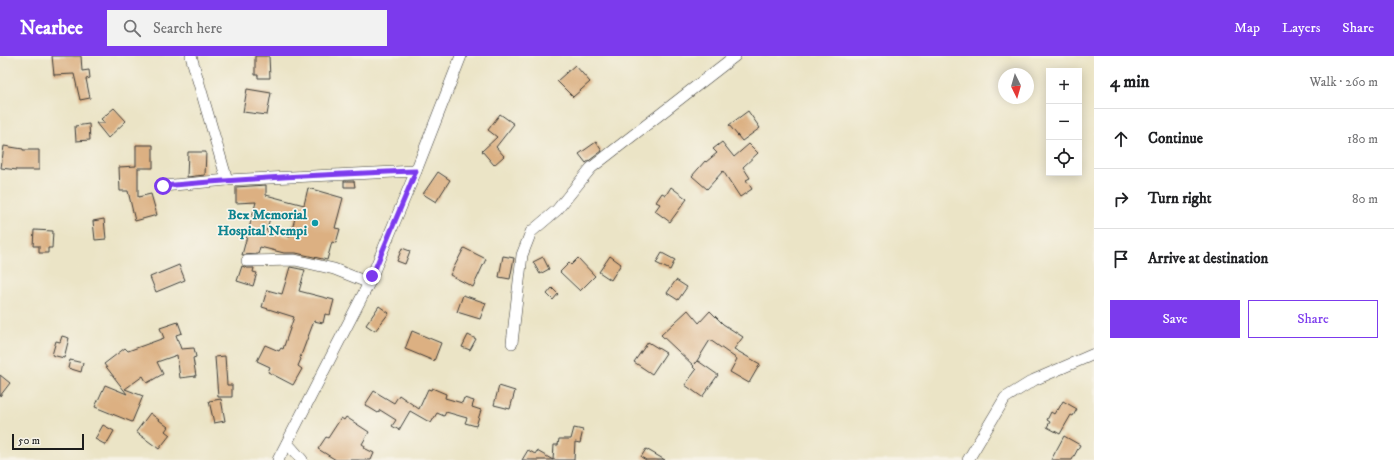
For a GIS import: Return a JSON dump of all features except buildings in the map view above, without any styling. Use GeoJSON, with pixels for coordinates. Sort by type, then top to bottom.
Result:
{"type":"FeatureCollection","features":[{"type":"Feature","properties":{"kind":"street"},"geometry":{"type":"LineString","coordinates":[[191,56],[227,180]]}},
{"type":"Feature","properties":{"kind":"street"},"geometry":{"type":"LineString","coordinates":[[278,460],[369,283],[416,171],[461,56]]}},
{"type":"Feature","properties":{"kind":"street"},"geometry":{"type":"LineString","coordinates":[[512,343],[522,255],[531,232],[557,210],[591,168],[735,56]]}},
{"type":"Feature","properties":{"kind":"street"},"geometry":{"type":"LineString","coordinates":[[163,186],[227,180],[416,171]]}},
{"type":"Feature","properties":{"kind":"street"},"geometry":{"type":"LineString","coordinates":[[247,261],[295,260],[334,269],[369,283]]}},
{"type":"Feature","properties":{"kind":"street"},"geometry":{"type":"LineString","coordinates":[[968,460],[1005,398],[1034,380],[1094,354]]}},
{"type":"Feature","properties":{"kind":"street"},"geometry":{"type":"LineString","coordinates":[[286,443],[302,460]]}},
{"type":"Feature","properties":{"kind":"place","name":"Bex Memorial Hospital Nempi"},"geometry":{"type":"Point","coordinates":[315,223]}},
{"type":"Feature","properties":{"kind":"route"},"geometry":{"type":"LineString","coordinates":[[163,186],[278,176],[416,171],[372,276]]}}]}
